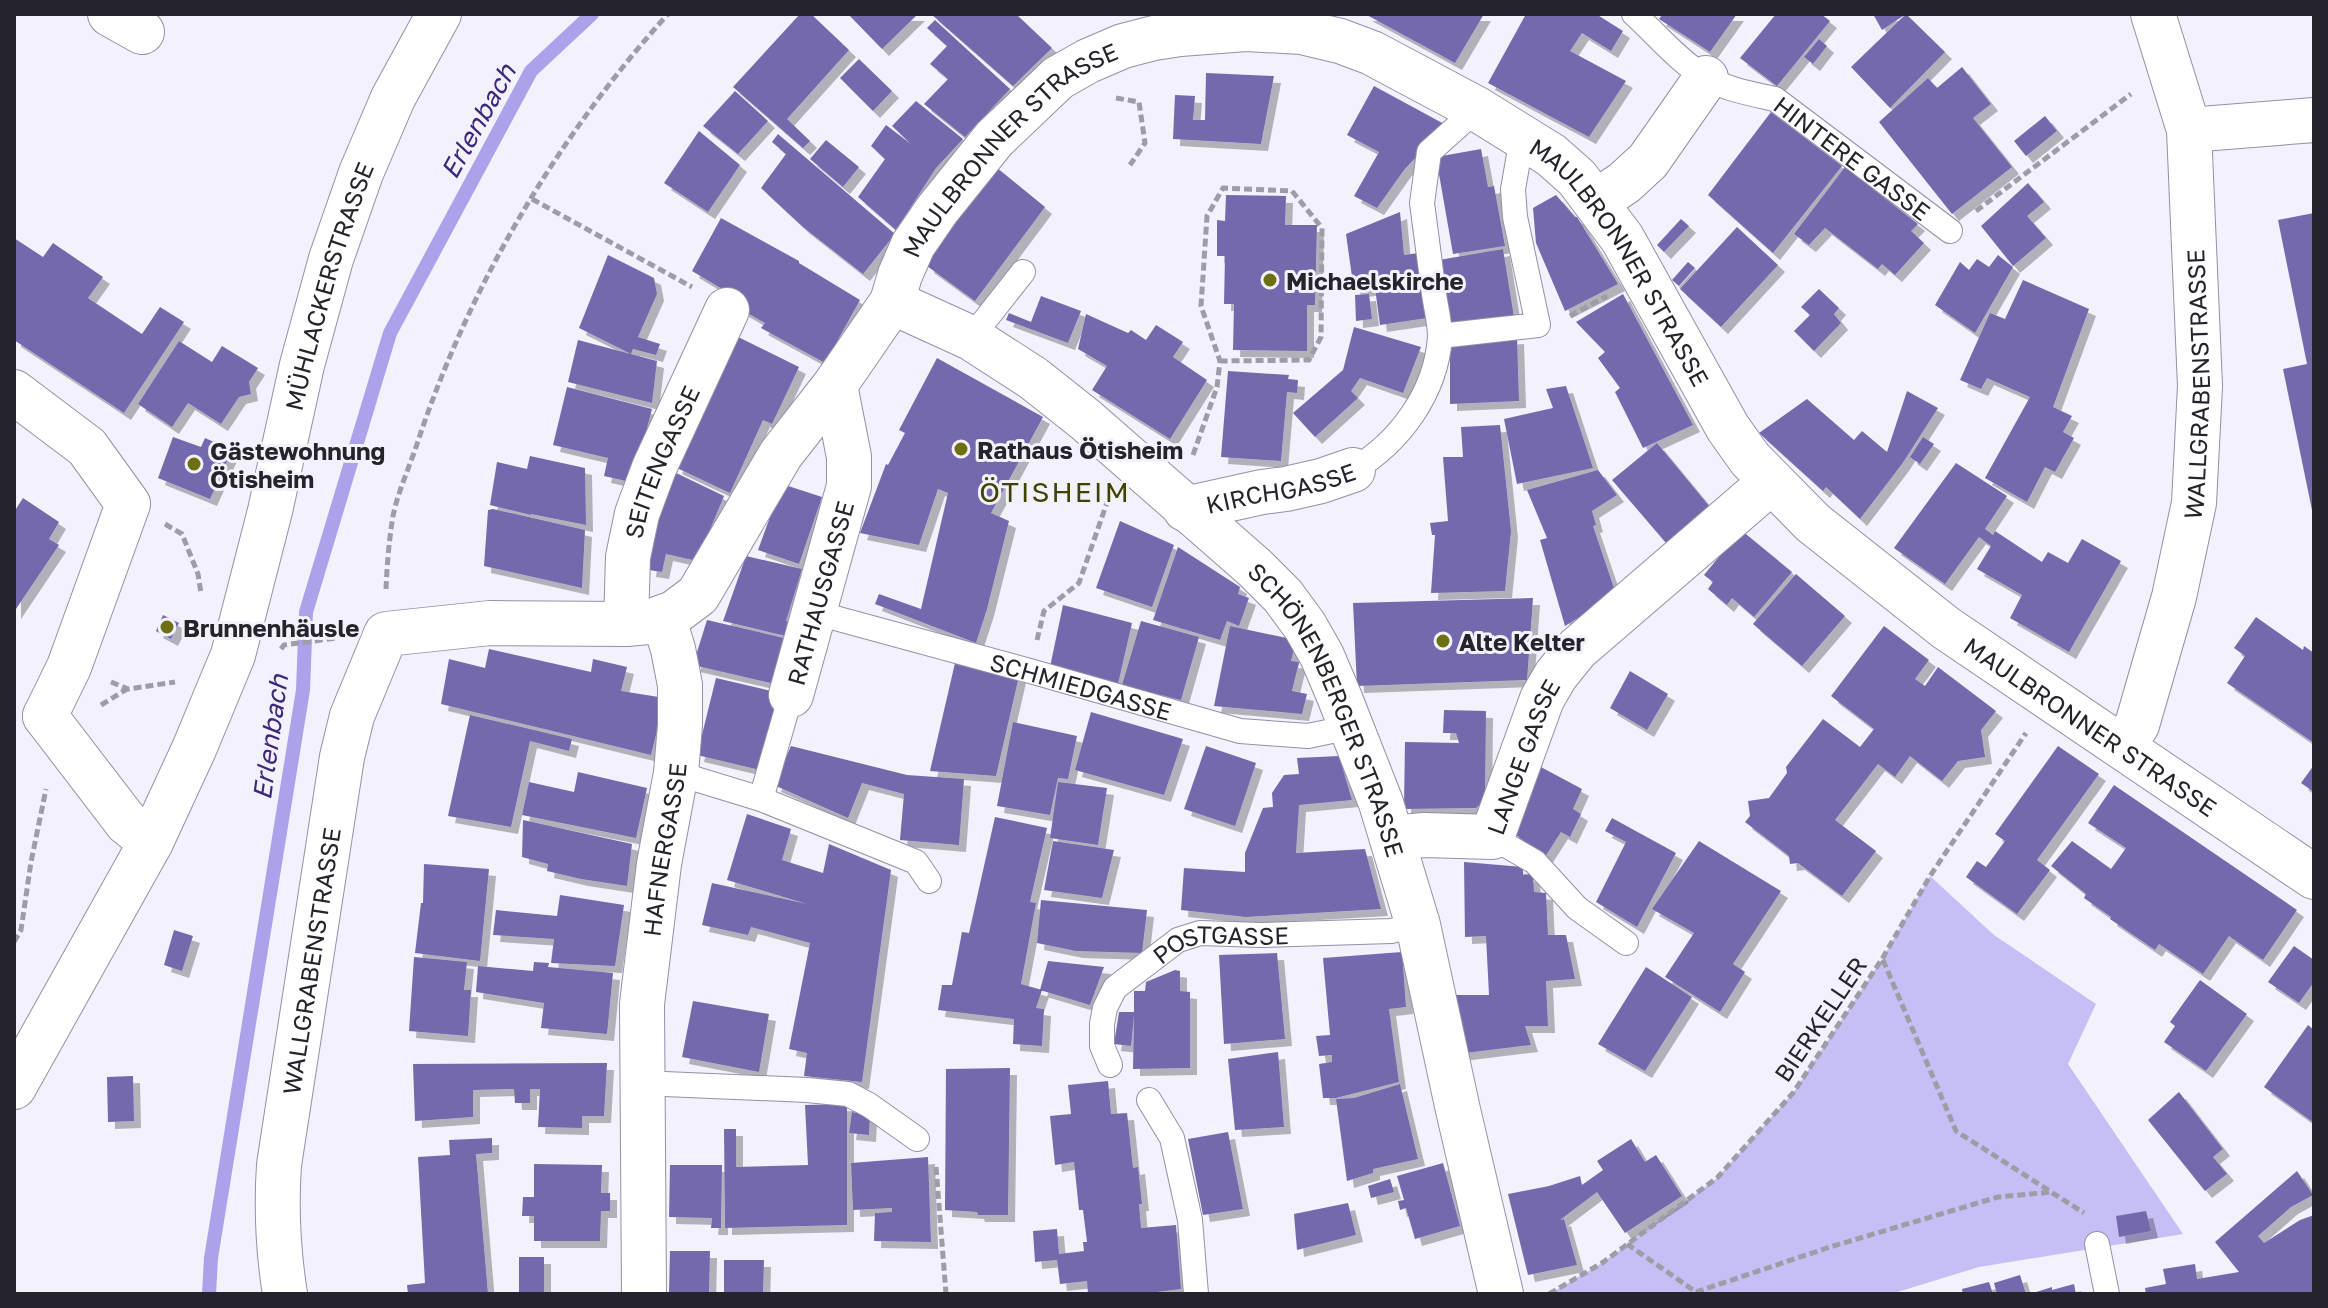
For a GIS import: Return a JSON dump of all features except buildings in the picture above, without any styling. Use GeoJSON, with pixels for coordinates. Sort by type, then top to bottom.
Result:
{"type":"FeatureCollection","features":[{"type":"Feature","properties":{"kind":"street","name":"MÜHLACKERSTRASSE"},"geometry":{"type":"LineString","coordinates":[[14,1087],[151,842],[233,655],[270,511],[302,365],[331,259],[361,173],[393,98],[439,14]]}},
{"type":"Feature","properties":{"kind":"street","name":"WALLGRABENSTRASSE"},"geometry":{"type":"LineString","coordinates":[[2122,746],[2137,725],[2174,597],[2194,503],[2200,386],[2189,130],[2153,14]]}},
{"type":"Feature","properties":{"kind":"street","name":"MAULBRONNER STRASSE"},"geometry":{"type":"LineString","coordinates":[[644,621],[674,613],[698,595],[781,454],[835,385],[892,302],[913,245],[937,210],[994,139],[1058,78],[1111,51],[1154,38],[1305,23],[1372,53],[1477,109],[1551,155],[1597,201],[1622,238],[1728,428],[1750,459],[1813,523],[1946,628],[2314,877]]}},
{"type":"Feature","properties":{"kind":"street"},"geometry":{"type":"LineString","coordinates":[[1597,201],[1624,183],[1648,161],[1706,78]]}},
{"type":"Feature","properties":{"kind":"street"},"geometry":{"type":"LineString","coordinates":[[2189,130],[2314,120]]}},
{"type":"Feature","properties":{"kind":"street","name":"SCHÖNENBERGER STRASSE"},"geometry":{"type":"LineString","coordinates":[[892,302],[971,338],[1033,378],[1086,420],[1255,568],[1283,596],[1305,626],[1322,656],[1351,727],[1392,838],[1418,925],[1501,1294]]}},
{"type":"Feature","properties":{"kind":"street","name":"SEITENGASSE"},"geometry":{"type":"LineString","coordinates":[[644,621],[628,557],[637,514],[654,468],[727,310]]}},
{"type":"Feature","properties":{"kind":"street","name":"RATHAUSGASSE"},"geometry":{"type":"LineString","coordinates":[[791,695],[849,486],[849,457],[835,385]]}},
{"type":"Feature","properties":{"kind":"street"},"geometry":{"type":"LineString","coordinates":[[14,392],[87,447],[128,504],[69,667],[30,720],[127,823],[151,842]]}},
{"type":"Feature","properties":{"kind":"street","name":"KIRCHGASSE"},"geometry":{"type":"LineString","coordinates":[[1181,505],[1286,489],[1353,470]]}},
{"type":"Feature","properties":{"kind":"street","name":"LANGE GASSE"},"geometry":{"type":"LineString","coordinates":[[1392,838],[1424,835],[1492,837],[1542,699],[1556,675],[1577,649],[1771,482]]}},
{"type":"Feature","properties":{"kind":"street"},"geometry":{"type":"LineString","coordinates":[[386,634],[490,623],[644,621]]}},
{"type":"Feature","properties":{"kind":"street","name":"HAFNERGASSE"},"geometry":{"type":"LineString","coordinates":[[644,621],[673,649],[680,685],[676,773],[659,864],[642,1004],[644,1294]]}},
{"type":"Feature","properties":{"kind":"street","name":"WALLGRABENSTRASSE"},"geometry":{"type":"LineString","coordinates":[[285,1294],[277,1221],[279,1165],[342,757],[352,716],[386,634]]}},
{"type":"Feature","properties":{"kind":"lane","name":"HINTERE GASSE"},"geometry":{"type":"LineString","coordinates":[[1637,15],[1677,57],[1706,78],[1740,91],[1775,99],[1950,231]]}},
{"type":"Feature","properties":{"kind":"lane","name":"KIRCHGASSE"},"geometry":{"type":"LineString","coordinates":[[1353,470],[1371,459],[1400,432],[1422,398],[1433,373],[1440,336],[1422,203],[1429,152],[1477,109]]}},
{"type":"Feature","properties":{"kind":"lane"},"geometry":{"type":"LineString","coordinates":[[1440,336],[1538,325],[1515,217],[1513,189],[1522,138]]}},
{"type":"Feature","properties":{"kind":"lane"},"geometry":{"type":"LineString","coordinates":[[971,338],[1023,272]]}},
{"type":"Feature","properties":{"kind":"lane","name":"SCHMIEDGASSE"},"geometry":{"type":"LineString","coordinates":[[813,612],[1240,731],[1308,736],[1351,727]]}},
{"type":"Feature","properties":{"kind":"lane","name":"RATHAUSGASSE"},"geometry":{"type":"LineString","coordinates":[[761,799],[791,695]]}},
{"type":"Feature","properties":{"kind":"lane"},"geometry":{"type":"LineString","coordinates":[[676,773],[761,799],[916,862],[929,881]]}},
{"type":"Feature","properties":{"kind":"lane"},"geometry":{"type":"LineString","coordinates":[[1492,837],[1535,862],[1577,908],[1626,943]]}},
{"type":"Feature","properties":{"kind":"lane","name":"POSTGASSE"},"geometry":{"type":"LineString","coordinates":[[1110,1065],[1102,1046],[1102,1024],[1105,1008],[1115,988],[1178,940],[1200,933],[1261,935],[1391,931],[1418,925]]}},
{"type":"Feature","properties":{"kind":"lane"},"geometry":{"type":"LineString","coordinates":[[641,1083],[848,1094],[917,1139]]}},
{"type":"Feature","properties":{"kind":"lane"},"geometry":{"type":"LineString","coordinates":[[1149,1100],[1172,1138],[1190,1220],[1196,1294]]}},
{"type":"Feature","properties":{"kind":"lane"},"geometry":{"type":"LineString","coordinates":[[2097,1244],[2107,1294]]}},
{"type":"Feature","properties":{"kind":"path"},"geometry":{"type":"LineString","coordinates":[[386,634],[387,563],[394,514],[435,390],[477,294],[532,199],[594,105],[632,54],[668,14]]}},
{"type":"Feature","properties":{"kind":"path"},"geometry":{"type":"LineString","coordinates":[[1950,231],[2141,87]]}},
{"type":"Feature","properties":{"kind":"path"},"geometry":{"type":"LineString","coordinates":[[1130,165],[1145,143],[1139,102]]}},
{"type":"Feature","properties":{"kind":"path"},"geometry":{"type":"LineString","coordinates":[[1181,505],[1217,387],[1220,361],[1201,306],[1207,216],[1223,188],[1292,191],[1322,228],[1321,337],[1309,360],[1220,361]]}},
{"type":"Feature","properties":{"kind":"path"},"geometry":{"type":"LineString","coordinates":[[532,199],[675,276],[727,310]]}},
{"type":"Feature","properties":{"kind":"path"},"geometry":{"type":"LineString","coordinates":[[1538,325],[1564,319],[1616,291]]}},
{"type":"Feature","properties":{"kind":"path"},"geometry":{"type":"LineString","coordinates":[[1030,671],[1044,611],[1079,583],[1124,454]]}},
{"type":"Feature","properties":{"kind":"path"},"geometry":{"type":"LineString","coordinates":[[128,504],[182,534],[198,574],[202,603]]}},
{"type":"Feature","properties":{"kind":"path"},"geometry":{"type":"LineString","coordinates":[[284,645],[336,638]]}},
{"type":"Feature","properties":{"kind":"path","name":"BIERKELLER"},"geometry":{"type":"LineString","coordinates":[[1549,1294],[1602,1263],[1717,1178],[1793,1093],[1882,959],[1930,876],[2050,698]]}},
{"type":"Feature","properties":{"kind":"path"},"geometry":{"type":"LineString","coordinates":[[1882,959],[1956,1131],[2083,1212],[2097,1244]]}},
{"type":"Feature","properties":{"kind":"path"},"geometry":{"type":"LineString","coordinates":[[917,1139],[935,1154],[946,1294]]}},
{"type":"Feature","properties":{"kind":"path"},"geometry":{"type":"LineString","coordinates":[[1627,1244],[1696,1292],[1830,1247],[1998,1197],[2052,1192]]}},
{"type":"Feature","properties":{"kind":"shaded area"},"geometry":{"type":"Polygon","coordinates":[[[1930,876],[1994,935],[2096,1004],[2068,1064],[2183,1234],[1979,1267],[1891,1294],[1549,1294],[1602,1263],[1717,1178],[1793,1093],[1882,959],[1930,876]]]}},
{"type":"Feature","properties":{"kind":"waterway","name":"Erlenbach"},"geometry":{"type":"LineString","coordinates":[[209,1294],[211,1258],[303,690],[306,612],[390,333],[531,71],[592,14]]}},
{"type":"Feature","properties":{"kind":"place","name":"Michaelskirche"},"geometry":{"type":"Point","coordinates":[1270,280]}},
{"type":"Feature","properties":{"kind":"place","name":"Rathaus Ötisheim"},"geometry":{"type":"Point","coordinates":[961,449]}},
{"type":"Feature","properties":{"kind":"place","name":"Gästewohnung Ötisheim"},"geometry":{"type":"Point","coordinates":[194,464]}},
{"type":"Feature","properties":{"kind":"place","name":"Brunnenhäusle"},"geometry":{"type":"Point","coordinates":[167,627]}},
{"type":"Feature","properties":{"kind":"place","name":"Alte Kelter"},"geometry":{"type":"Point","coordinates":[1443,641]}},
{"type":"Feature","properties":{"kind":"district","name":"ÖTISHEIM"},"geometry":{"type":"Point","coordinates":[1055,491]}}]}
